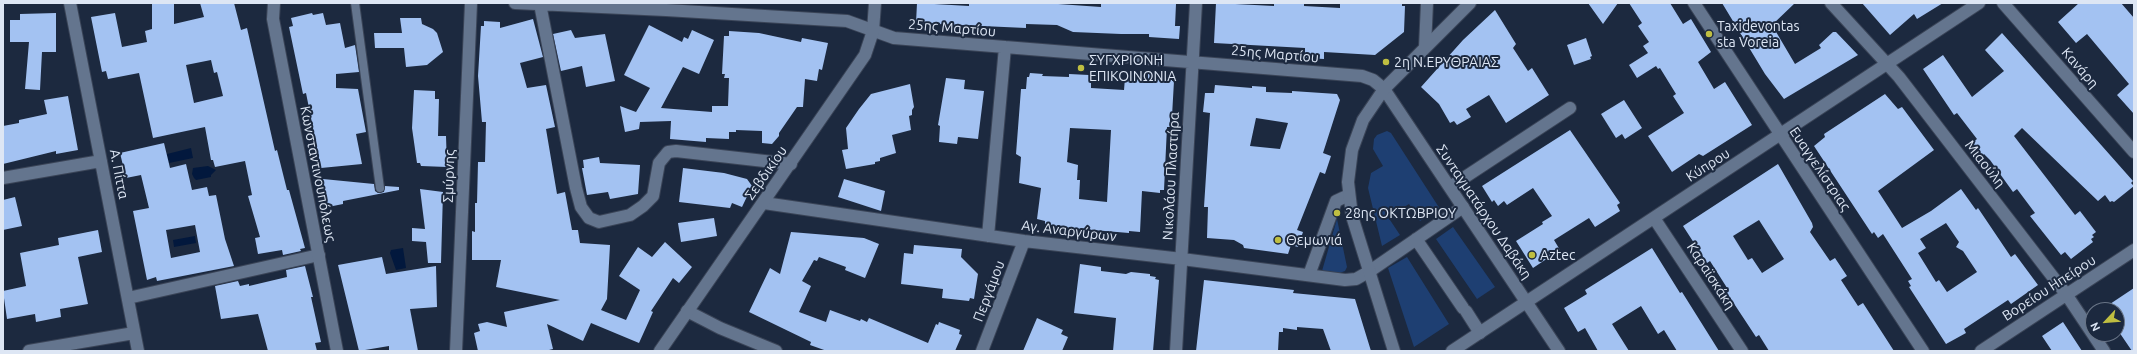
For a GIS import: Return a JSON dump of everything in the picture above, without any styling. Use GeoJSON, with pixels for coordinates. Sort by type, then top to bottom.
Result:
{"type":"FeatureCollection","features":[{"type":"Feature","properties":{"kind":"street","name":"Α. Πίττα"},"geometry":{"type":"LineString","coordinates":[[70,3],[138,351]]}},
{"type":"Feature","properties":{"kind":"street","name":"Κωνσταντινουπόλεως"},"geometry":{"type":"LineString","coordinates":[[274,3],[273,19],[338,351]]}},
{"type":"Feature","properties":{"kind":"street","name":"Σμύρνης"},"geometry":{"type":"LineString","coordinates":[[456,351],[471,3]]}},
{"type":"Feature","properties":{"kind":"street","name":"25ης Μαρτίου"},"geometry":{"type":"LineString","coordinates":[[515,3],[667,6],[848,21],[894,38],[1362,76],[1373,80],[1384,89]]}},
{"type":"Feature","properties":{"kind":"street","name":"Σεβδικίου"},"geometry":{"type":"LineString","coordinates":[[660,351],[764,203],[865,55],[873,31],[875,3]]}},
{"type":"Feature","properties":{"kind":"street","name":"Νικολάου Πλαστήρα"},"geometry":{"type":"LineString","coordinates":[[1176,351],[1196,3]]}},
{"type":"Feature","properties":{"kind":"street"},"geometry":{"type":"LineString","coordinates":[[1425,47],[1427,3]]}},
{"type":"Feature","properties":{"kind":"street"},"geometry":{"type":"LineString","coordinates":[[1394,351],[1352,216],[1348,182],[1352,150],[1363,120],[1384,89],[1470,3]]}},
{"type":"Feature","properties":{"kind":"street","name":"Ευαγγελίστριας"},"geometry":{"type":"LineString","coordinates":[[1694,3],[1780,136],[1923,351]]}},
{"type":"Feature","properties":{"kind":"street","name":"Μιαούλη"},"geometry":{"type":"LineString","coordinates":[[1831,3],[1886,65],[1899,77],[2066,294],[2104,351]]}},
{"type":"Feature","properties":{"kind":"street","name":"Κύπρου"},"geometry":{"type":"LineString","coordinates":[[1452,351],[1780,136],[1979,3]]}},
{"type":"Feature","properties":{"kind":"street","name":"Κανάρη"},"geometry":{"type":"LineString","coordinates":[[2003,3],[2134,152]]}},
{"type":"Feature","properties":{"kind":"street"},"geometry":{"type":"LineString","coordinates":[[540,4],[576,188],[581,207],[589,218],[599,222],[630,215],[643,206],[653,196],[659,163],[668,152],[676,151],[790,164]]}},
{"type":"Feature","properties":{"kind":"street"},"geometry":{"type":"LineString","coordinates":[[988,236],[1005,48]]}},
{"type":"Feature","properties":{"kind":"street","name":"Συνταγματάρχου Δαβάκη"},"geometry":{"type":"LineString","coordinates":[[1384,89],[1559,351]]}},
{"type":"Feature","properties":{"kind":"street"},"geometry":{"type":"LineString","coordinates":[[1450,187],[1570,108]]}},
{"type":"Feature","properties":{"kind":"street"},"geometry":{"type":"LineString","coordinates":[[3,178],[101,160]]}},
{"type":"Feature","properties":{"kind":"street"},"geometry":{"type":"LineString","coordinates":[[1309,275],[1336,201],[1349,195]]}},
{"type":"Feature","properties":{"kind":"street","name":"Αγ. Αναργύρων"},"geometry":{"type":"LineString","coordinates":[[764,203],[1024,241],[1345,280],[1356,279],[1370,271],[1463,206]]}},
{"type":"Feature","properties":{"kind":"street","name":"Καραϊσκάκη"},"geometry":{"type":"LineString","coordinates":[[1654,218],[1742,351]]}},
{"type":"Feature","properties":{"kind":"street"},"geometry":{"type":"LineString","coordinates":[[1416,239],[1480,333]]}},
{"type":"Feature","properties":{"kind":"street","name":"Περγάμου"},"geometry":{"type":"LineString","coordinates":[[982,351],[1024,241]]}},
{"type":"Feature","properties":{"kind":"street","name":"Βορείου Ηπείρου"},"geometry":{"type":"LineString","coordinates":[[1980,351],[2134,250]]}},
{"type":"Feature","properties":{"kind":"street"},"geometry":{"type":"LineString","coordinates":[[128,298],[319,255]]}},
{"type":"Feature","properties":{"kind":"street"},"geometry":{"type":"LineString","coordinates":[[687,311],[720,328],[776,351]]}},
{"type":"Feature","properties":{"kind":"street"},"geometry":{"type":"LineString","coordinates":[[29,351],[134,333]]}},
{"type":"Feature","properties":{"kind":"lane"},"geometry":{"type":"LineString","coordinates":[[355,3],[380,188]]}},
{"type":"Feature","properties":{"kind":"shaded area"},"geometry":{"type":"Polygon","coordinates":[[[1387,131],[1391,133],[1440,209],[1420,221],[1409,204],[1388,217],[1400,235],[1382,246],[1368,188],[1371,173],[1383,166],[1373,149],[1374,139],[1377,135],[1387,131]]]}},
{"type":"Feature","properties":{"kind":"shaded area"},"geometry":{"type":"Polygon","coordinates":[[[191,148],[193,158],[169,163],[167,154],[191,148]]]}},
{"type":"Feature","properties":{"kind":"shaded area"},"geometry":{"type":"Polygon","coordinates":[[[208,166],[216,170],[211,177],[196,180],[194,178],[192,174],[193,168],[208,166]]]}},
{"type":"Feature","properties":{"kind":"shaded area"},"geometry":{"type":"Polygon","coordinates":[[[1337,219],[1347,267],[1345,271],[1337,274],[1322,271],[1337,219]]]}},
{"type":"Feature","properties":{"kind":"shaded area"},"geometry":{"type":"Polygon","coordinates":[[[1453,227],[1495,287],[1477,299],[1436,239],[1453,227]]]}},
{"type":"Feature","properties":{"kind":"shaded area"},"geometry":{"type":"Polygon","coordinates":[[[195,236],[196,243],[174,247],[173,240],[195,236]]]}},
{"type":"Feature","properties":{"kind":"shaded area"},"geometry":{"type":"Polygon","coordinates":[[[403,248],[406,268],[396,270],[390,253],[391,250],[403,248]]]}},
{"type":"Feature","properties":{"kind":"shaded area"},"geometry":{"type":"Polygon","coordinates":[[[1407,257],[1449,324],[1414,347],[1388,268],[1407,257]]]}},
{"type":"Feature","properties":{"kind":"building"},"geometry":{"type":"Polygon","coordinates":[[[152,3],[174,3],[174,24],[204,17],[200,3],[234,3],[241,30],[247,28],[275,151],[277,150],[287,190],[289,190],[305,248],[300,249],[301,251],[283,255],[282,250],[258,254],[255,238],[260,237],[248,196],[252,195],[245,161],[215,167],[213,160],[211,160],[205,127],[153,138],[139,73],[108,79],[106,71],[102,72],[91,17],[115,13],[122,47],[147,42],[145,31],[152,29],[152,3]],[[211,60],[186,65],[194,103],[223,96],[217,72],[214,73],[211,60]]]}},
{"type":"Feature","properties":{"kind":"building"},"geometry":{"type":"Polygon","coordinates":[[[917,3],[969,6],[969,3],[1044,3],[1101,7],[1101,4],[1110,3],[1176,4],[1175,26],[1180,26],[1179,39],[1149,37],[1149,34],[1073,32],[1057,25],[1026,24],[1026,28],[916,23],[917,3]]]}},
{"type":"Feature","properties":{"kind":"building"},"geometry":{"type":"Polygon","coordinates":[[[1216,3],[1274,6],[1274,3],[1293,3],[1304,4],[1304,6],[1340,8],[1340,3],[1402,3],[1402,6],[1405,6],[1404,32],[1375,55],[1324,52],[1324,59],[1305,58],[1305,48],[1214,43],[1216,3]]]}},
{"type":"Feature","properties":{"kind":"building"},"geometry":{"type":"Polygon","coordinates":[[[1588,3],[1618,3],[1603,24],[1588,3]]]}},
{"type":"Feature","properties":{"kind":"building"},"geometry":{"type":"Polygon","coordinates":[[[1629,3],[1670,3],[1683,24],[1691,19],[1711,52],[1698,62],[1714,89],[1725,82],[1752,125],[1703,156],[1699,154],[1672,172],[1648,136],[1684,113],[1673,96],[1676,94],[1660,68],[1658,69],[1656,66],[1637,78],[1629,65],[1648,53],[1643,46],[1649,42],[1638,26],[1642,23],[1629,3]]]}},
{"type":"Feature","properties":{"kind":"building"},"geometry":{"type":"Polygon","coordinates":[[[1722,3],[1795,3],[1772,25],[1795,64],[1821,48],[1819,45],[1833,32],[1836,32],[1858,55],[1784,99],[1765,74],[1722,3]]]}},
{"type":"Feature","properties":{"kind":"building"},"geometry":{"type":"Polygon","coordinates":[[[1862,3],[1943,3],[1917,19],[1914,14],[1890,35],[1862,3]]]}},
{"type":"Feature","properties":{"kind":"building"},"geometry":{"type":"Polygon","coordinates":[[[2079,3],[2121,3],[2134,18],[2134,114],[2117,95],[2129,84],[2087,34],[2076,43],[2058,22],[2079,3]]]}},
{"type":"Feature","properties":{"kind":"building"},"geometry":{"type":"Polygon","coordinates":[[[1495,10],[1516,44],[1513,48],[1528,71],[1532,68],[1549,95],[1506,123],[1489,95],[1466,109],[1471,117],[1457,125],[1454,121],[1450,123],[1439,104],[1421,87],[1463,40],[1495,10]]]}},
{"type":"Feature","properties":{"kind":"building"},"geometry":{"type":"Polygon","coordinates":[[[56,13],[56,52],[42,52],[40,90],[25,89],[29,42],[10,42],[10,20],[20,20],[20,14],[56,13]]]}},
{"type":"Feature","properties":{"kind":"building"},"geometry":{"type":"Polygon","coordinates":[[[312,13],[313,15],[323,13],[326,25],[340,23],[345,48],[355,45],[359,72],[336,74],[336,88],[358,89],[366,132],[356,134],[362,164],[321,168],[306,93],[303,94],[289,27],[293,26],[291,18],[312,13]]]}},
{"type":"Feature","properties":{"kind":"building"},"geometry":{"type":"Polygon","coordinates":[[[400,18],[421,18],[422,24],[433,29],[437,33],[443,52],[427,65],[406,67],[404,48],[375,48],[374,33],[402,33],[400,18]]]}},
{"type":"Feature","properties":{"kind":"building"},"geometry":{"type":"Polygon","coordinates":[[[533,19],[543,57],[520,63],[527,88],[546,85],[555,127],[546,129],[557,194],[565,192],[572,230],[578,230],[580,243],[610,245],[607,299],[601,310],[626,320],[640,290],[619,276],[638,247],[652,257],[665,242],[692,267],[679,283],[673,278],[651,311],[653,312],[639,343],[591,323],[583,341],[547,324],[553,349],[545,351],[478,351],[474,333],[480,331],[478,324],[487,322],[507,327],[504,312],[560,300],[496,287],[501,260],[472,260],[472,231],[475,232],[475,203],[477,203],[478,162],[485,162],[486,122],[482,122],[478,76],[481,26],[484,26],[484,21],[500,22],[500,28],[533,19]]]}},
{"type":"Feature","properties":{"kind":"building"},"geometry":{"type":"Polygon","coordinates":[[[649,25],[682,42],[684,37],[688,39],[692,30],[714,40],[699,74],[683,67],[661,108],[712,112],[712,106],[728,106],[729,78],[724,78],[725,74],[722,74],[724,36],[729,36],[729,31],[759,33],[801,42],[802,38],[828,43],[822,70],[819,69],[817,81],[805,79],[803,107],[797,107],[779,133],[779,136],[772,144],[762,143],[762,131],[736,130],[736,132],[729,132],[729,139],[706,138],[706,142],[670,139],[671,121],[640,122],[639,129],[625,132],[620,106],[636,112],[650,88],[624,75],[649,25]]]}},
{"type":"Feature","properties":{"kind":"building"},"geometry":{"type":"Polygon","coordinates":[[[571,30],[575,38],[605,34],[615,81],[586,87],[582,66],[561,71],[553,34],[571,30]]]}},
{"type":"Feature","properties":{"kind":"building"},"geometry":{"type":"Polygon","coordinates":[[[2002,33],[2133,181],[2131,183],[2134,186],[2114,202],[2110,202],[2105,195],[2098,201],[2022,128],[2014,136],[2075,215],[2080,211],[2096,232],[2092,235],[2094,237],[2091,239],[2093,242],[2071,259],[2065,252],[2061,255],[2030,216],[2035,213],[2017,189],[2013,192],[1990,160],[1984,154],[1983,156],[1972,143],[1977,139],[1957,113],[1954,115],[1923,69],[1943,55],[1972,97],[2004,71],[1985,50],[2002,33]]]}},
{"type":"Feature","properties":{"kind":"building"},"geometry":{"type":"Polygon","coordinates":[[[1586,38],[1592,56],[1590,57],[1591,59],[1574,65],[1567,45],[1586,38]]]}},
{"type":"Feature","properties":{"kind":"building"},"geometry":{"type":"Polygon","coordinates":[[[1030,73],[1043,74],[1042,76],[1069,77],[1069,74],[1089,75],[1089,79],[1091,79],[1091,88],[1124,90],[1125,78],[1148,79],[1148,74],[1172,75],[1172,81],[1174,81],[1172,116],[1170,116],[1170,127],[1167,127],[1164,190],[1160,190],[1160,193],[1142,191],[1140,232],[1129,231],[1129,233],[1069,228],[1045,224],[1045,221],[1037,219],[1041,188],[1019,183],[1021,157],[1016,154],[1021,89],[1026,89],[1027,77],[1029,77],[1030,73]],[[1070,128],[1067,162],[1078,165],[1077,180],[1080,180],[1079,199],[1107,202],[1111,130],[1070,128]]]}},
{"type":"Feature","properties":{"kind":"building"},"geometry":{"type":"Polygon","coordinates":[[[946,78],[965,80],[964,89],[984,91],[978,139],[958,137],[957,144],[939,142],[940,126],[938,125],[946,78]]]}},
{"type":"Feature","properties":{"kind":"building"},"geometry":{"type":"Polygon","coordinates":[[[910,84],[914,107],[912,110],[912,115],[909,116],[911,130],[892,135],[896,153],[880,158],[880,161],[875,162],[875,164],[846,169],[842,150],[848,149],[846,128],[859,109],[871,94],[910,84]]]}},
{"type":"Feature","properties":{"kind":"building"},"geometry":{"type":"Polygon","coordinates":[[[1215,85],[1252,88],[1252,86],[1266,87],[1266,92],[1292,93],[1292,91],[1337,94],[1340,100],[1323,153],[1331,156],[1325,174],[1320,172],[1297,230],[1303,232],[1298,247],[1291,245],[1288,254],[1244,248],[1243,245],[1234,240],[1207,238],[1208,207],[1204,207],[1210,113],[1203,112],[1205,93],[1214,93],[1215,85]],[[1256,118],[1250,146],[1280,149],[1288,123],[1256,118]]]}},
{"type":"Feature","properties":{"kind":"building"},"geometry":{"type":"Polygon","coordinates":[[[414,90],[435,91],[435,99],[439,99],[438,136],[446,136],[447,167],[421,166],[420,163],[417,163],[412,128],[414,90]]]}},
{"type":"Feature","properties":{"kind":"building"},"geometry":{"type":"Polygon","coordinates":[[[1885,94],[1898,109],[1902,107],[1934,150],[1878,191],[1902,228],[1931,211],[1961,189],[1976,210],[1978,208],[2011,257],[2015,254],[2038,285],[2011,304],[2008,300],[1964,329],[1966,333],[1946,344],[1909,287],[1911,286],[1908,281],[1912,279],[1883,234],[1878,238],[1874,232],[1872,234],[1814,146],[1825,137],[1824,134],[1885,94]],[[1946,223],[1920,239],[1926,248],[1918,253],[1936,282],[1939,280],[1947,292],[1977,272],[1963,251],[1956,247],[1959,242],[1946,223]]]}},
{"type":"Feature","properties":{"kind":"building"},"geometry":{"type":"Polygon","coordinates":[[[68,96],[78,150],[56,154],[56,151],[3,164],[3,126],[19,123],[19,120],[47,114],[44,100],[68,96]]]}},
{"type":"Feature","properties":{"kind":"building"},"geometry":{"type":"Polygon","coordinates":[[[1624,100],[1642,128],[1625,139],[1622,134],[1616,138],[1601,114],[1624,100]]]}},
{"type":"Feature","properties":{"kind":"building"},"geometry":{"type":"Polygon","coordinates":[[[1570,130],[1620,203],[1617,205],[1620,211],[1595,227],[1589,218],[1554,240],[1560,250],[1533,268],[1516,241],[1543,224],[1542,222],[1552,216],[1533,188],[1507,205],[1504,201],[1498,206],[1494,200],[1492,202],[1482,186],[1570,130]]]}},
{"type":"Feature","properties":{"kind":"building"},"geometry":{"type":"Polygon","coordinates":[[[164,143],[170,168],[186,164],[192,190],[207,187],[209,196],[216,195],[225,239],[234,266],[157,281],[156,277],[147,280],[133,211],[149,208],[141,175],[126,178],[120,153],[164,143]],[[195,225],[166,230],[171,258],[200,252],[195,225]]]}},
{"type":"Feature","properties":{"kind":"building"},"geometry":{"type":"Polygon","coordinates":[[[599,157],[600,163],[640,165],[638,194],[610,199],[608,192],[587,195],[582,168],[584,168],[583,160],[599,157]]]}},
{"type":"Feature","properties":{"kind":"building"},"geometry":{"type":"Polygon","coordinates":[[[1778,164],[1812,223],[1813,227],[1810,232],[1830,261],[1835,258],[1847,276],[1841,280],[1858,306],[1863,303],[1894,351],[1769,351],[1759,335],[1756,337],[1727,293],[1729,291],[1710,261],[1707,263],[1683,226],[1778,164]],[[1759,220],[1733,236],[1748,260],[1752,258],[1762,273],[1784,259],[1759,220]]]}},
{"type":"Feature","properties":{"kind":"building"},"geometry":{"type":"Polygon","coordinates":[[[683,168],[724,173],[747,179],[752,186],[742,207],[732,203],[730,208],[679,202],[683,168]]]}},
{"type":"Feature","properties":{"kind":"building"},"geometry":{"type":"Polygon","coordinates":[[[323,179],[374,184],[375,191],[378,193],[384,192],[385,186],[399,187],[399,190],[343,201],[343,204],[328,207],[323,179]]]}},
{"type":"Feature","properties":{"kind":"building"},"geometry":{"type":"Polygon","coordinates":[[[844,179],[885,191],[881,211],[838,197],[844,179]]]}},
{"type":"Feature","properties":{"kind":"building"},"geometry":{"type":"Polygon","coordinates":[[[420,189],[443,192],[441,263],[428,263],[426,242],[412,241],[412,228],[425,229],[420,189]]]}},
{"type":"Feature","properties":{"kind":"building"},"geometry":{"type":"Polygon","coordinates":[[[15,197],[22,226],[3,230],[3,200],[15,197]]]}},
{"type":"Feature","properties":{"kind":"building"},"geometry":{"type":"Polygon","coordinates":[[[714,218],[717,236],[681,242],[678,223],[714,218]]]}},
{"type":"Feature","properties":{"kind":"building"},"geometry":{"type":"Polygon","coordinates":[[[98,230],[102,252],[78,257],[88,304],[60,309],[61,317],[36,322],[35,314],[7,319],[3,291],[26,286],[20,253],[59,245],[58,238],[98,230]]]}},
{"type":"Feature","properties":{"kind":"building"},"geometry":{"type":"Polygon","coordinates":[[[791,232],[864,238],[879,244],[865,278],[845,270],[846,267],[819,257],[817,261],[814,260],[802,281],[811,286],[799,312],[826,322],[830,310],[860,321],[861,319],[867,322],[869,318],[928,343],[936,324],[938,325],[939,322],[960,330],[959,334],[962,335],[955,351],[827,351],[810,345],[811,342],[749,312],[770,268],[780,274],[791,232]]]}},
{"type":"Feature","properties":{"kind":"building"},"geometry":{"type":"Polygon","coordinates":[[[914,245],[962,249],[961,257],[978,274],[974,299],[970,298],[969,301],[942,298],[943,289],[901,284],[904,253],[913,254],[914,245]]]}},
{"type":"Feature","properties":{"kind":"building"},"geometry":{"type":"Polygon","coordinates":[[[1652,248],[1719,351],[1677,351],[1664,330],[1658,334],[1641,306],[1612,324],[1629,351],[1598,351],[1585,328],[1578,332],[1564,308],[1587,294],[1585,290],[1652,248]]]}},
{"type":"Feature","properties":{"kind":"building"},"geometry":{"type":"Polygon","coordinates":[[[382,257],[386,274],[436,266],[437,307],[410,309],[418,351],[389,351],[389,346],[359,351],[338,265],[382,257]]]}},
{"type":"Feature","properties":{"kind":"building"},"geometry":{"type":"Polygon","coordinates":[[[1080,264],[1101,267],[1101,271],[1126,274],[1131,272],[1150,274],[1150,276],[1156,277],[1155,279],[1159,280],[1153,351],[1113,351],[1116,318],[1074,313],[1080,264]]]}},
{"type":"Feature","properties":{"kind":"building"},"geometry":{"type":"Polygon","coordinates":[[[305,266],[313,297],[311,297],[321,342],[315,343],[317,351],[268,351],[258,314],[221,319],[215,286],[238,281],[240,286],[249,284],[249,286],[287,277],[286,270],[305,266]]]}},
{"type":"Feature","properties":{"kind":"building"},"geometry":{"type":"Polygon","coordinates":[[[1204,280],[1294,290],[1293,293],[1355,299],[1371,351],[1331,351],[1323,329],[1297,327],[1297,330],[1283,328],[1283,332],[1279,332],[1278,351],[1196,351],[1204,280]]]}},
{"type":"Feature","properties":{"kind":"building"},"geometry":{"type":"Polygon","coordinates":[[[2134,288],[2134,351],[2132,351],[2125,341],[2125,302],[2113,302],[2134,288]]]}},
{"type":"Feature","properties":{"kind":"building"},"geometry":{"type":"Polygon","coordinates":[[[1037,318],[1063,330],[1061,334],[1068,337],[1062,351],[1023,351],[1037,318]]]}},
{"type":"Feature","properties":{"kind":"building"},"geometry":{"type":"Polygon","coordinates":[[[2063,322],[2082,351],[2052,351],[2042,336],[2063,322]]]}},
{"type":"Feature","properties":{"kind":"place","name":"Taxidevontas sta Voreia"},"geometry":{"type":"Point","coordinates":[1709,34]}},
{"type":"Feature","properties":{"kind":"place","name":"2η Ν.ΕΡΥΘΡΑΙΑΣ"},"geometry":{"type":"Point","coordinates":[1386,62]}},
{"type":"Feature","properties":{"kind":"place","name":"ΣΥΓΧΡΙΟΝΗ ΕΠΙΚΟΙΝΩΝΙΑ"},"geometry":{"type":"Point","coordinates":[1081,68]}},
{"type":"Feature","properties":{"kind":"place","name":"28ης ΟΚΤΩΒΡΙΟΥ"},"geometry":{"type":"Point","coordinates":[1337,213]}},
{"type":"Feature","properties":{"kind":"place","name":"Θεμωνιά"},"geometry":{"type":"Point","coordinates":[1278,240]}},
{"type":"Feature","properties":{"kind":"place","name":"Aztec"},"geometry":{"type":"Point","coordinates":[1532,255]}}]}
